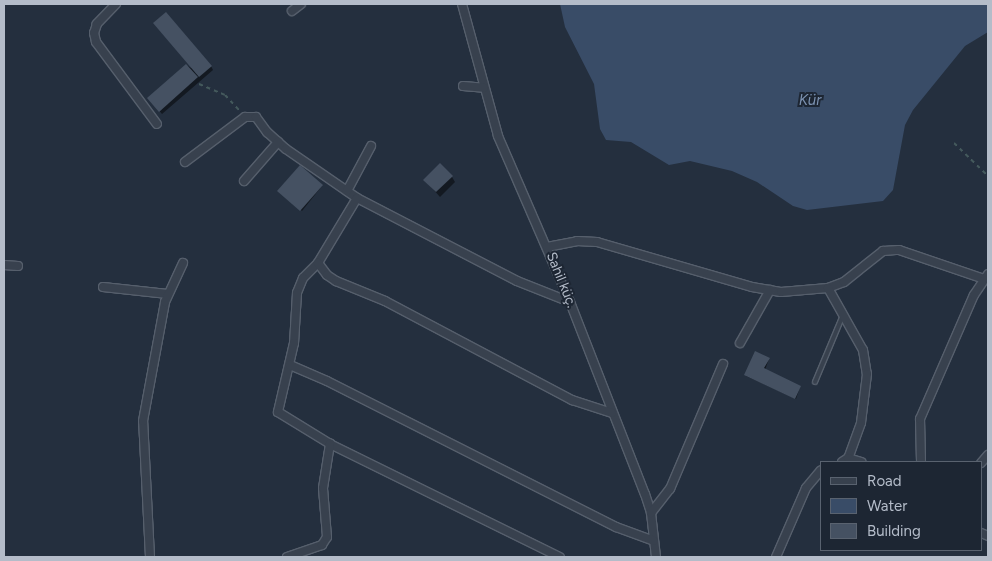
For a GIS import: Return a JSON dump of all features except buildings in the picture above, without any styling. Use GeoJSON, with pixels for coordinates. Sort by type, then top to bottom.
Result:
{"type":"FeatureCollection","features":[{"type":"Feature","properties":{"kind":"street"},"geometry":{"type":"LineString","coordinates":[[116,4],[97,24],[94,33],[96,42],[157,124]]}},
{"type":"Feature","properties":{"kind":"street"},"geometry":{"type":"LineString","coordinates":[[292,11],[301,4]]}},
{"type":"Feature","properties":{"kind":"street","name":"Sahil küç."},"geometry":{"type":"LineString","coordinates":[[462,4],[498,136],[570,302],[651,513],[656,557]]}},
{"type":"Feature","properties":{"kind":"street"},"geometry":{"type":"LineString","coordinates":[[463,86],[484,88]]}},
{"type":"Feature","properties":{"kind":"street"},"geometry":{"type":"LineString","coordinates":[[185,162],[245,117],[256,117],[278,142],[356,198],[524,284],[570,302]]}},
{"type":"Feature","properties":{"kind":"street"},"geometry":{"type":"LineString","coordinates":[[244,181],[278,142]]}},
{"type":"Feature","properties":{"kind":"street"},"geometry":{"type":"LineString","coordinates":[[347,191],[371,146]]}},
{"type":"Feature","properties":{"kind":"street"},"geometry":{"type":"LineString","coordinates":[[356,198],[318,263],[303,278],[297,293],[290,365],[278,412],[330,444],[560,557]]}},
{"type":"Feature","properties":{"kind":"street"},"geometry":{"type":"LineString","coordinates":[[547,247],[578,241],[597,242],[770,290],[828,288],[844,282],[883,251],[899,250],[986,276],[974,295],[920,418],[921,461]]}},
{"type":"Feature","properties":{"kind":"street"},"geometry":{"type":"LineString","coordinates":[[150,557],[143,421],[168,294],[183,263]]}},
{"type":"Feature","properties":{"kind":"street"},"geometry":{"type":"LineString","coordinates":[[318,263],[336,281],[385,301],[572,400],[612,413]]}},
{"type":"Feature","properties":{"kind":"street"},"geometry":{"type":"LineString","coordinates":[[4,265],[18,266]]}},
{"type":"Feature","properties":{"kind":"street"},"geometry":{"type":"LineString","coordinates":[[102,287],[168,294]]}},
{"type":"Feature","properties":{"kind":"street"},"geometry":{"type":"LineString","coordinates":[[828,288],[863,350],[867,374],[865,409],[845,460]]}},
{"type":"Feature","properties":{"kind":"street"},"geometry":{"type":"LineString","coordinates":[[740,343],[770,290]]}},
{"type":"Feature","properties":{"kind":"street"},"geometry":{"type":"LineString","coordinates":[[651,513],[670,489],[723,364]]}},
{"type":"Feature","properties":{"kind":"street"},"geometry":{"type":"LineString","coordinates":[[290,365],[327,381],[616,527],[654,541]]}},
{"type":"Feature","properties":{"kind":"street"},"geometry":{"type":"LineString","coordinates":[[287,557],[322,544],[327,537],[323,488],[330,444]]}},
{"type":"Feature","properties":{"kind":"street"},"geometry":{"type":"LineString","coordinates":[[776,557],[806,488],[820,471]]}},
{"type":"Feature","properties":{"kind":"lane"},"geometry":{"type":"LineString","coordinates":[[815,382],[843,315]]}},
{"type":"Feature","properties":{"kind":"path"},"geometry":{"type":"LineString","coordinates":[[199,84],[225,95],[245,117]]}},
{"type":"Feature","properties":{"kind":"path"},"geometry":{"type":"LineString","coordinates":[[954,143],[988,176]]}},
{"type":"Feature","properties":{"kind":"water","name":"Kür"},"geometry":{"type":"Polygon","coordinates":[[[560,4],[988,4],[988,32],[965,46],[913,110],[905,125],[893,190],[883,201],[807,210],[793,206],[757,182],[732,171],[690,161],[669,165],[631,142],[606,140],[600,129],[594,84],[565,27],[560,4]]]}}]}
